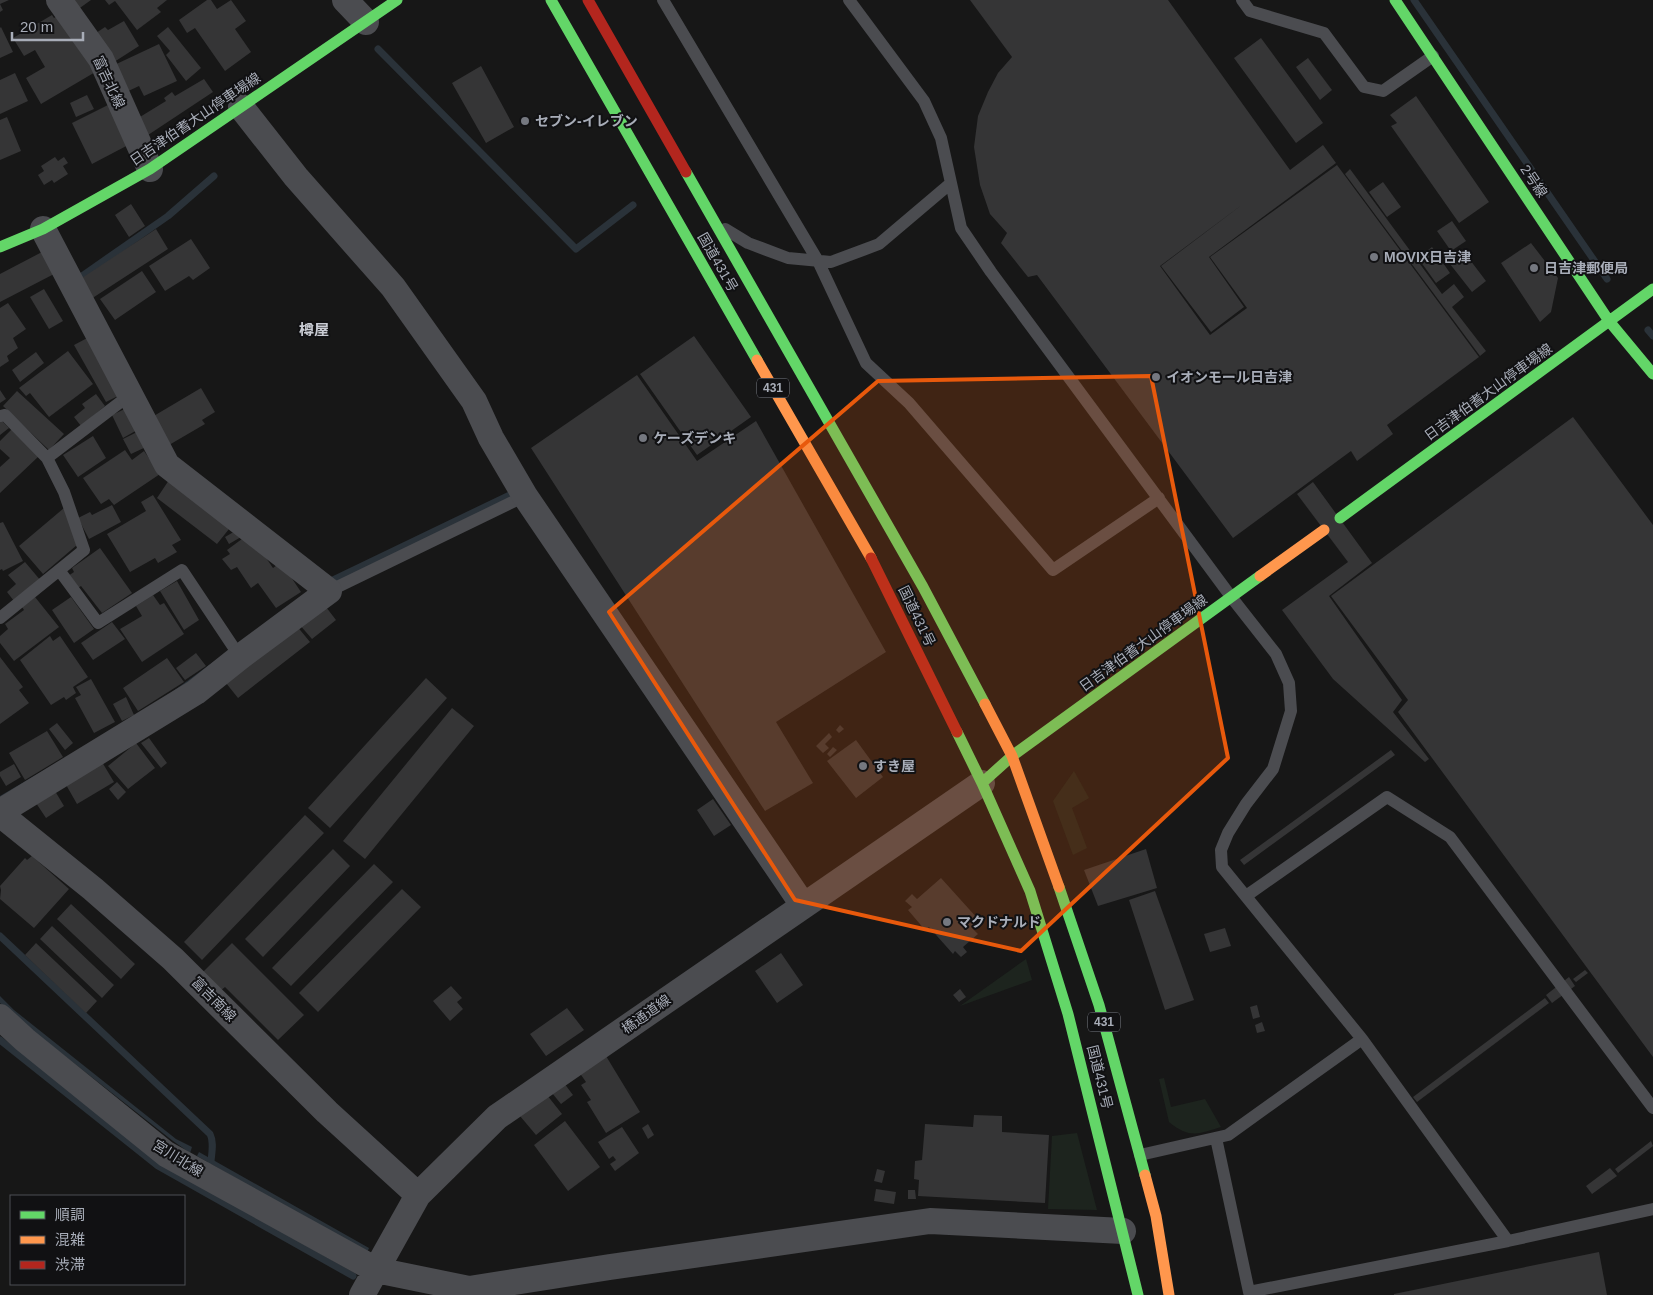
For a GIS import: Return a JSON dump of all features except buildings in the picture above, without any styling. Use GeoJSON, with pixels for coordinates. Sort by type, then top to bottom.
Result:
{"type":"FeatureCollection","features":[{"type":"Feature","properties":{"kind":"main road","name":"日吉津伯耆大山停車場線"},"geometry":{"type":"LineString","coordinates":[[0,247],[43,229],[150,169],[397,0]]}},
{"type":"Feature","properties":{"kind":"main road","name":"国道431号"},"geometry":{"type":"LineString","coordinates":[[551,0],[877,569],[982,783],[1030,891],[1068,1014],[1138,1295]]}},
{"type":"Feature","properties":{"kind":"main road","name":"国道431号"},"geometry":{"type":"LineString","coordinates":[[588,0],[923,587],[1012,756],[1099,1006],[1156,1216],[1169,1295]]}},
{"type":"Feature","properties":{"kind":"main road","name":"2号線"},"geometry":{"type":"LineString","coordinates":[[1395,0],[1609,321],[1653,374]]}},
{"type":"Feature","properties":{"kind":"main road","name":"日吉津伯耆大山停車場線"},"geometry":{"type":"LineString","coordinates":[[1340,518],[1653,289]]}},
{"type":"Feature","properties":{"kind":"main road","name":"日吉津伯耆大山停車場線"},"geometry":{"type":"LineString","coordinates":[[982,783],[1012,756],[1324,530]]}},
{"type":"Feature","properties":{"kind":"street","name":"富吉北線"},"geometry":{"type":"LineString","coordinates":[[59,0],[101,60],[150,169]]}},
{"type":"Feature","properties":{"kind":"street"},"geometry":{"type":"LineString","coordinates":[[345,0],[366,22]]}},
{"type":"Feature","properties":{"kind":"street"},"geometry":{"type":"LineString","coordinates":[[241,107],[296,177],[393,287],[474,401],[491,438],[525,496],[803,905]]}},
{"type":"Feature","properties":{"kind":"street"},"geometry":{"type":"LineString","coordinates":[[0,813],[196,692],[240,656],[329,591],[166,465],[131,394],[43,229]]}},
{"type":"Feature","properties":{"kind":"street","name":"橋通道線"},"geometry":{"type":"LineString","coordinates":[[362,1295],[418,1195],[497,1117],[982,783]]}},
{"type":"Feature","properties":{"kind":"street","name":"富吉南線"},"geometry":{"type":"LineString","coordinates":[[0,813],[93,889],[173,959],[327,1112],[418,1195]]}},
{"type":"Feature","properties":{"kind":"street","name":"宮川北線"},"geometry":{"type":"LineString","coordinates":[[0,1017],[25,1040],[166,1154],[376,1270],[469,1289],[930,1221],[1123,1231]]}},
{"type":"Feature","properties":{"kind":"lane"},"geometry":{"type":"LineString","coordinates":[[663,0],[818,261],[866,363],[909,403],[1053,570],[1159,498]]}},
{"type":"Feature","properties":{"kind":"lane"},"geometry":{"type":"LineString","coordinates":[[849,0],[924,101],[942,138],[961,228],[996,279],[1232,598],[1276,654],[1290,683],[1291,711],[1273,769],[1246,804],[1228,833],[1221,850],[1222,867],[1362,1039],[1508,1240]]}},
{"type":"Feature","properties":{"kind":"lane"},"geometry":{"type":"LineString","coordinates":[[1242,0],[1250,11],[1324,33],[1364,87],[1383,91],[1433,56]]}},
{"type":"Feature","properties":{"kind":"lane"},"geometry":{"type":"LineString","coordinates":[[715,222],[748,244],[788,258],[831,262],[879,244],[952,183]]}},
{"type":"Feature","properties":{"kind":"lane"},"geometry":{"type":"LineString","coordinates":[[47,458],[131,394]]}},
{"type":"Feature","properties":{"kind":"lane"},"geometry":{"type":"LineString","coordinates":[[0,416],[5,415],[47,458],[64,492],[84,550],[0,618]]}},
{"type":"Feature","properties":{"kind":"lane"},"geometry":{"type":"LineString","coordinates":[[329,591],[525,496]]}},
{"type":"Feature","properties":{"kind":"lane"},"geometry":{"type":"LineString","coordinates":[[59,570],[98,623],[182,570],[240,656]]}},
{"type":"Feature","properties":{"kind":"lane"},"geometry":{"type":"LineString","coordinates":[[1246,896],[1387,797],[1450,837],[1653,1108]]}},
{"type":"Feature","properties":{"kind":"lane"},"geometry":{"type":"LineString","coordinates":[[1140,1155],[1228,1135],[1362,1039]]}},
{"type":"Feature","properties":{"kind":"lane"},"geometry":{"type":"LineString","coordinates":[[1216,1138],[1249,1292],[1653,1209]]}},
{"type":"Feature","properties":{"kind":"highlighted area"},"geometry":{"type":"Polygon","coordinates":[[[1151,376],[1228,758],[1021,951],[795,900],[609,612],[878,381],[1151,376]]]}},
{"type":"Feature","properties":{"kind":"shaded area"},"geometry":{"type":"Polygon","coordinates":[[[512,490],[515,495],[372,565],[182,693],[0,803],[0,796],[150,708],[329,578],[512,490]]]}},
{"type":"Feature","properties":{"kind":"shaded area"},"geometry":{"type":"Polygon","coordinates":[[[1074,771],[1089,798],[1072,808],[1087,848],[1073,855],[1053,801],[1074,771]]]}},
{"type":"Feature","properties":{"kind":"shaded area"},"geometry":{"type":"Polygon","coordinates":[[[1026,959],[1032,980],[960,1006],[1026,959]]]}},
{"type":"Feature","properties":{"kind":"shaded area"},"geometry":{"type":"Polygon","coordinates":[[[0,996],[14,1010],[176,1139],[192,1147],[190,1153],[10,1013],[0,1003],[0,996]]]}},
{"type":"Feature","properties":{"kind":"shaded area"},"geometry":{"type":"Polygon","coordinates":[[[1164,1078],[1171,1107],[1205,1099],[1221,1127],[1194,1134],[1183,1131],[1169,1122],[1159,1079],[1164,1078]]]}},
{"type":"Feature","properties":{"kind":"shaded area"},"geometry":{"type":"Polygon","coordinates":[[[1077,1133],[1097,1210],[1048,1209],[1052,1136],[1077,1133]]]}},
{"type":"Feature","properties":{"kind":"shaded area"},"geometry":{"type":"Polygon","coordinates":[[[199,1152],[369,1248],[367,1253],[197,1156],[199,1152]]]}},
{"type":"Feature","properties":{"kind":"waterway"},"geometry":{"type":"LineString","coordinates":[[1414,0],[1607,279]]}},
{"type":"Feature","properties":{"kind":"waterway"},"geometry":{"type":"LineString","coordinates":[[378,49],[576,249],[633,205]]}},
{"type":"Feature","properties":{"kind":"waterway"},"geometry":{"type":"LineString","coordinates":[[79,278],[168,216],[214,176]]}},
{"type":"Feature","properties":{"kind":"waterway"},"geometry":{"type":"LineString","coordinates":[[1648,330],[1653,336]]}},
{"type":"Feature","properties":{"kind":"waterway"},"geometry":{"type":"LineString","coordinates":[[0,936],[210,1134],[212,1143],[211,1161]]}},
{"type":"Feature","properties":{"kind":"waterway"},"geometry":{"type":"LineString","coordinates":[[0,1040],[158,1166],[353,1276]]}},
{"type":"Feature","properties":{"kind":"traffic: fast"},"geometry":{"type":"LineString","coordinates":[[0,247],[43,229],[150,169],[397,0]]}},
{"type":"Feature","properties":{"kind":"traffic: fast"},"geometry":{"type":"LineString","coordinates":[[551,0],[757,360]]}},
{"type":"Feature","properties":{"kind":"traffic: fast"},"geometry":{"type":"LineString","coordinates":[[1395,0],[1609,321],[1653,374]]}},
{"type":"Feature","properties":{"kind":"traffic: fast"},"geometry":{"type":"LineString","coordinates":[[686,172],[923,587],[985,704]]}},
{"type":"Feature","properties":{"kind":"traffic: fast"},"geometry":{"type":"LineString","coordinates":[[1340,518],[1653,289]]}},
{"type":"Feature","properties":{"kind":"traffic: fast"},"geometry":{"type":"LineString","coordinates":[[982,783],[1012,756],[1260,576]]}},
{"type":"Feature","properties":{"kind":"traffic: fast"},"geometry":{"type":"LineString","coordinates":[[957,732],[1030,891],[1068,1014],[1138,1295]]}},
{"type":"Feature","properties":{"kind":"traffic: fast"},"geometry":{"type":"LineString","coordinates":[[1059,887],[1099,1005],[1145,1175]]}},
{"type":"Feature","properties":{"kind":"traffic: slow"},"geometry":{"type":"LineString","coordinates":[[757,360],[871,558]]}},
{"type":"Feature","properties":{"kind":"traffic: slow"},"geometry":{"type":"LineString","coordinates":[[1260,576],[1324,530]]}},
{"type":"Feature","properties":{"kind":"traffic: slow"},"geometry":{"type":"LineString","coordinates":[[985,704],[1012,756],[1059,887]]}},
{"type":"Feature","properties":{"kind":"traffic: slow"},"geometry":{"type":"LineString","coordinates":[[1145,1175],[1156,1216],[1169,1295]]}},
{"type":"Feature","properties":{"kind":"traffic: jam"},"geometry":{"type":"LineString","coordinates":[[588,0],[686,172]]}},
{"type":"Feature","properties":{"kind":"traffic: jam"},"geometry":{"type":"LineString","coordinates":[[871,558],[957,732]]}},
{"type":"Feature","properties":{"kind":"place","name":"セブン-イレブン"},"geometry":{"type":"Point","coordinates":[525,121]}},
{"type":"Feature","properties":{"kind":"place","name":"MOVIX日吉津"},"geometry":{"type":"Point","coordinates":[1374,257]}},
{"type":"Feature","properties":{"kind":"place","name":"日吉津郵便局"},"geometry":{"type":"Point","coordinates":[1534,268]}},
{"type":"Feature","properties":{"kind":"place","name":"イオンモール日吉津"},"geometry":{"type":"Point","coordinates":[1156,377]}},
{"type":"Feature","properties":{"kind":"place","name":"ケーズデンキ"},"geometry":{"type":"Point","coordinates":[643,438]}},
{"type":"Feature","properties":{"kind":"place","name":"すき屋"},"geometry":{"type":"Point","coordinates":[863,766]}},
{"type":"Feature","properties":{"kind":"place","name":"マクドナルド"},"geometry":{"type":"Point","coordinates":[947,922]}},
{"type":"Feature","properties":{"kind":"district","name":"樽屋"},"geometry":{"type":"Point","coordinates":[314,329]}}]}
